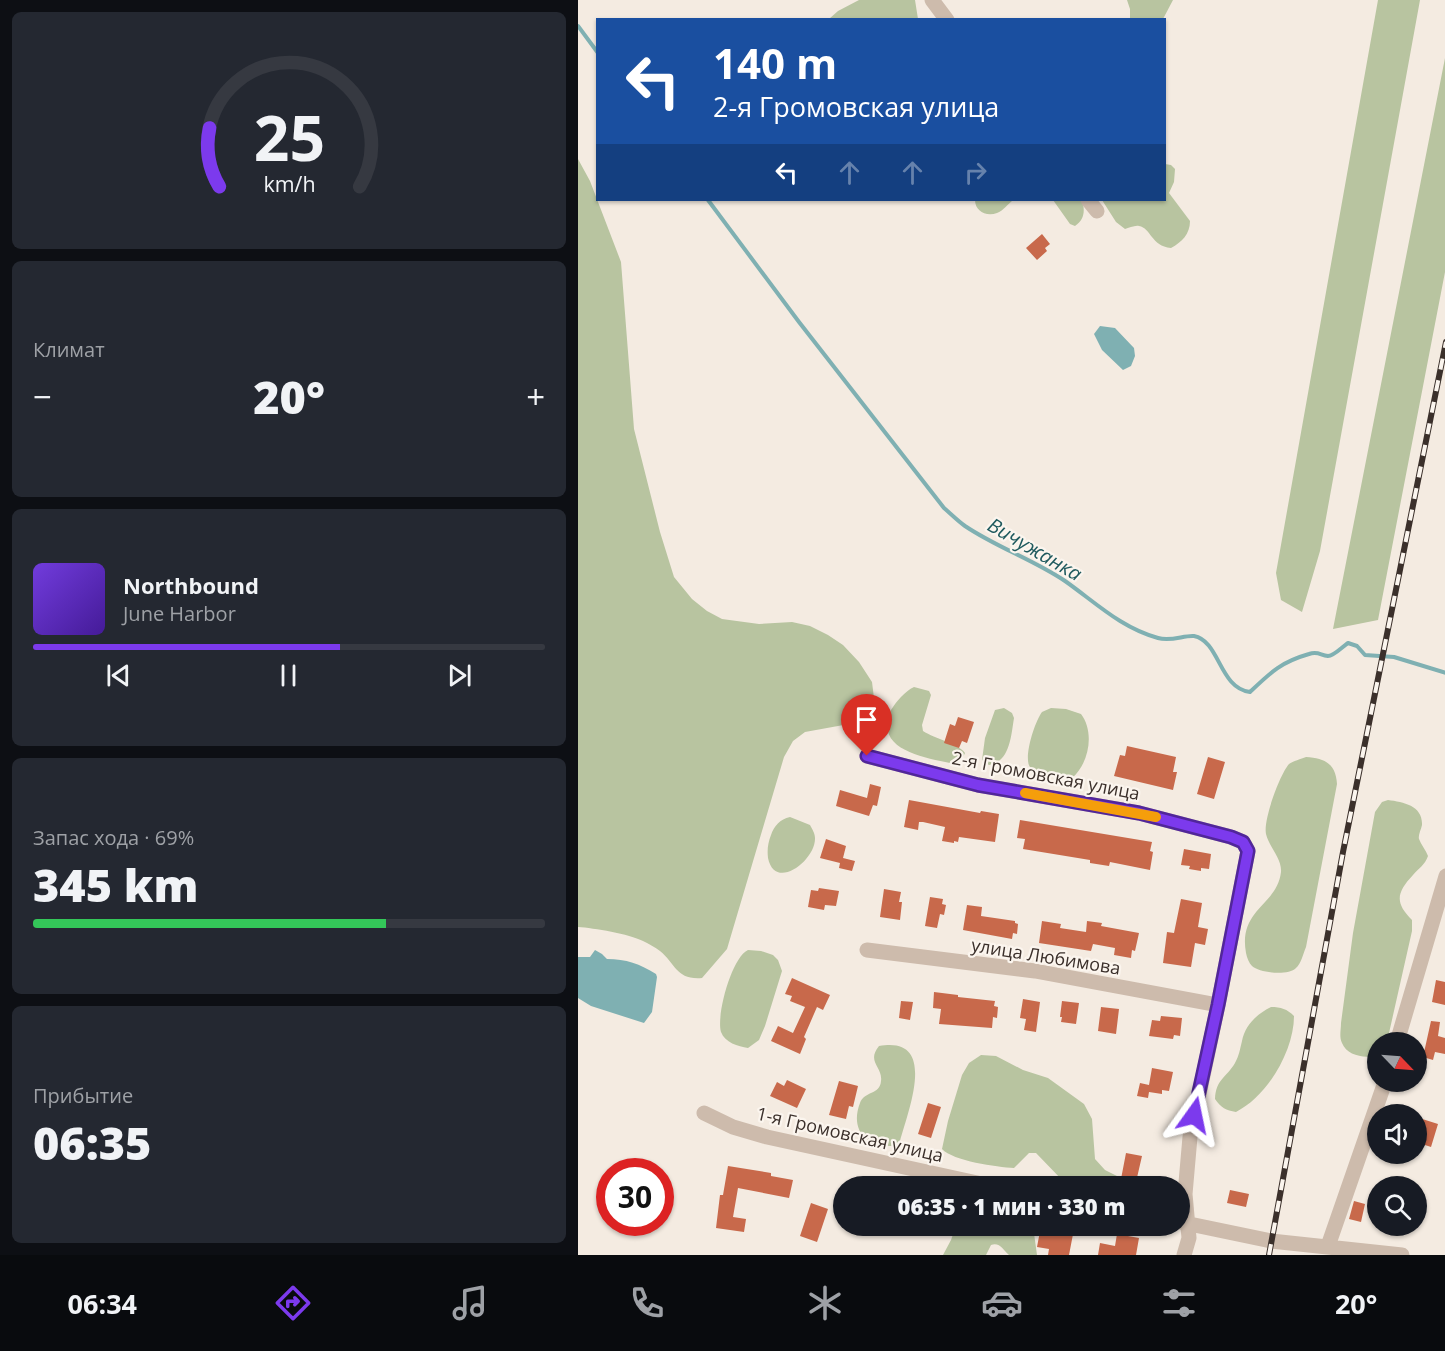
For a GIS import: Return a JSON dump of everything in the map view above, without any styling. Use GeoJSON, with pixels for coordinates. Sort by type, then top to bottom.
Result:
{"type":"FeatureCollection","features":[{"type":"Feature","properties":{"kind":"street"},"geometry":{"type":"LineString","coordinates":[[932,0],[946,18]]}},
{"type":"Feature","properties":{"kind":"street","name":"2-я Громовская улица"},"geometry":{"type":"LineString","coordinates":[[867,756],[978,785],[1139,813],[1243,842],[1248,851],[1218,1005]]}},
{"type":"Feature","properties":{"kind":"street"},"geometry":{"type":"LineString","coordinates":[[1400,1032],[1445,876]]}},
{"type":"Feature","properties":{"kind":"street","name":"улица Любимова"},"geometry":{"type":"LineString","coordinates":[[868,950],[1035,971],[1218,1005]]}},
{"type":"Feature","properties":{"kind":"street"},"geometry":{"type":"LineString","coordinates":[[1187,1176],[1190,1137],[1218,1005]]}},
{"type":"Feature","properties":{"kind":"street"},"geometry":{"type":"LineString","coordinates":[[1328,1246],[1382,1092]]}},
{"type":"Feature","properties":{"kind":"street","name":"1-я Громовская улица"},"geometry":{"type":"LineString","coordinates":[[704,1113],[732,1127],[767,1137],[945,1176]]}},
{"type":"Feature","properties":{"kind":"street"},"geometry":{"type":"LineString","coordinates":[[1190,1224],[1308,1250],[1328,1246],[1402,1255]]}},
{"type":"Feature","properties":{"kind":"street"},"geometry":{"type":"LineString","coordinates":[[1184,1255],[1188,1236]]}},
{"type":"Feature","properties":{"kind":"green space"},"geometry":{"type":"Polygon","coordinates":[[[859,0],[915,0],[918,18],[830,18],[859,0]]]}},
{"type":"Feature","properties":{"kind":"green space"},"geometry":{"type":"Polygon","coordinates":[[[1127,0],[1173,0],[1164,18],[1130,18],[1127,0]]]}},
{"type":"Feature","properties":{"kind":"green space"},"geometry":{"type":"Polygon","coordinates":[[[1378,0],[1420,0],[1320,551],[1302,612],[1281,600],[1276,573],[1378,0]]]}},
{"type":"Feature","properties":{"kind":"green space"},"geometry":{"type":"Polygon","coordinates":[[[1445,58],[1445,272],[1378,620],[1333,629],[1445,58]]]}},
{"type":"Feature","properties":{"kind":"green space"},"geometry":{"type":"Polygon","coordinates":[[[578,159],[590,181],[621,262],[634,429],[674,577],[692,599],[722,619],[759,624],[792,622],[810,626],[828,635],[843,645],[859,662],[872,682],[874,698],[865,718],[849,724],[805,732],[793,741],[784,757],[727,949],[702,978],[682,974],[660,951],[637,938],[578,927],[578,159]]]}},
{"type":"Feature","properties":{"kind":"green space"},"geometry":{"type":"Polygon","coordinates":[[[1166,164],[1175,169],[1174,182],[1169,193],[1190,221],[1189,230],[1179,243],[1171,248],[1164,247],[1155,241],[1143,227],[1125,229],[1116,222],[1103,201],[1166,201],[1166,164]]]}},
{"type":"Feature","properties":{"kind":"green space"},"geometry":{"type":"Polygon","coordinates":[[[975,201],[1012,201],[993,214],[985,214],[975,204],[975,201]]]}},
{"type":"Feature","properties":{"kind":"green space"},"geometry":{"type":"Polygon","coordinates":[[[1054,201],[1082,201],[1084,211],[1081,220],[1075,226],[1070,224],[1054,201]]]}},
{"type":"Feature","properties":{"kind":"green space"},"geometry":{"type":"Polygon","coordinates":[[[914,687],[929,691],[931,695],[922,725],[923,731],[962,750],[965,753],[959,761],[950,763],[914,754],[894,742],[889,734],[887,723],[891,710],[907,691],[914,687]]]}},
{"type":"Feature","properties":{"kind":"green space"},"geometry":{"type":"Polygon","coordinates":[[[1004,708],[1012,713],[1014,718],[1010,740],[1001,759],[989,765],[982,760],[985,738],[995,710],[1004,708]]]}},
{"type":"Feature","properties":{"kind":"green space"},"geometry":{"type":"Polygon","coordinates":[[[1051,708],[1066,709],[1081,714],[1088,730],[1088,748],[1083,765],[1072,778],[1038,772],[1030,767],[1028,762],[1029,748],[1036,723],[1042,712],[1051,708]]]}},
{"type":"Feature","properties":{"kind":"green space"},"geometry":{"type":"Polygon","coordinates":[[[1306,757],[1328,763],[1334,771],[1337,784],[1302,959],[1298,966],[1287,972],[1267,972],[1250,963],[1246,953],[1245,938],[1253,917],[1273,893],[1281,872],[1280,862],[1266,834],[1267,819],[1273,798],[1289,764],[1306,757]]]}},
{"type":"Feature","properties":{"kind":"green space"},"geometry":{"type":"Polygon","coordinates":[[[1388,800],[1400,802],[1416,809],[1422,825],[1419,839],[1428,856],[1424,864],[1407,881],[1401,893],[1400,903],[1412,920],[1412,931],[1389,1032],[1367,1032],[1367,1057],[1352,1054],[1344,1047],[1341,1038],[1341,1023],[1353,933],[1375,812],[1382,802],[1388,800]]]}},
{"type":"Feature","properties":{"kind":"green space"},"geometry":{"type":"Polygon","coordinates":[[[790,817],[810,825],[815,836],[814,847],[802,863],[794,869],[778,872],[772,868],[768,858],[768,843],[780,821],[790,817]]]}},
{"type":"Feature","properties":{"kind":"green space"},"geometry":{"type":"Polygon","coordinates":[[[748,950],[773,955],[778,960],[782,971],[759,1040],[748,1048],[726,1039],[721,1032],[720,1024],[723,1000],[731,975],[736,963],[748,950]]]}},
{"type":"Feature","properties":{"kind":"green space"},"geometry":{"type":"Polygon","coordinates":[[[1271,1007],[1284,1009],[1294,1016],[1293,1029],[1284,1057],[1277,1071],[1259,1095],[1236,1112],[1227,1109],[1219,1105],[1215,1099],[1217,1087],[1232,1068],[1249,1025],[1271,1007]]]}},
{"type":"Feature","properties":{"kind":"green space"},"geometry":{"type":"Polygon","coordinates":[[[879,1046],[897,1046],[909,1052],[914,1063],[915,1078],[909,1112],[900,1141],[892,1146],[882,1146],[867,1140],[862,1135],[857,1121],[857,1112],[862,1099],[878,1089],[880,1085],[881,1076],[874,1060],[879,1046]]]}},
{"type":"Feature","properties":{"kind":"green space"},"geometry":{"type":"Polygon","coordinates":[[[981,1055],[996,1056],[1023,1070],[1048,1078],[1084,1104],[1092,1119],[1095,1159],[1105,1170],[1117,1176],[1058,1176],[1036,1153],[1029,1153],[1014,1168],[965,1160],[942,1149],[962,1075],[969,1063],[981,1055]]]}},
{"type":"Feature","properties":{"kind":"green space"},"geometry":{"type":"Polygon","coordinates":[[[952,1236],[1034,1236],[1037,1255],[1009,1255],[994,1244],[991,1245],[986,1255],[943,1255],[952,1236]]]}},
{"type":"Feature","properties":{"kind":"water"},"geometry":{"type":"Polygon","coordinates":[[[1100,326],[1115,328],[1134,348],[1135,356],[1131,366],[1123,370],[1102,350],[1094,334],[1100,326]]]}},
{"type":"Feature","properties":{"kind":"water"},"geometry":{"type":"Polygon","coordinates":[[[595,950],[607,959],[633,963],[656,974],[652,1012],[644,1023],[591,1006],[578,998],[578,957],[590,957],[595,950]]]}},
{"type":"Feature","properties":{"kind":"building"},"geometry":{"type":"Polygon","coordinates":[[[1042,234],[1050,244],[1045,248],[1047,251],[1037,260],[1026,248],[1042,234]]]}},
{"type":"Feature","properties":{"kind":"building"},"geometry":{"type":"Polygon","coordinates":[[[958,717],[974,722],[967,743],[962,741],[959,748],[944,743],[950,724],[955,726],[958,717]]]}},
{"type":"Feature","properties":{"kind":"building"},"geometry":{"type":"Polygon","coordinates":[[[1127,746],[1176,757],[1173,772],[1177,772],[1173,790],[1114,776],[1120,755],[1125,756],[1127,746]]]}},
{"type":"Feature","properties":{"kind":"building"},"geometry":{"type":"Polygon","coordinates":[[[1208,757],[1225,762],[1214,799],[1197,794],[1208,757]]]}},
{"type":"Feature","properties":{"kind":"building"},"geometry":{"type":"Polygon","coordinates":[[[870,784],[881,787],[877,806],[873,805],[869,816],[836,806],[840,790],[867,798],[870,784]]]}},
{"type":"Feature","properties":{"kind":"building"},"geometry":{"type":"Polygon","coordinates":[[[909,800],[980,813],[981,811],[999,814],[995,842],[959,837],[958,842],[954,841],[954,843],[942,841],[945,827],[923,822],[919,822],[918,830],[904,827],[909,800]]]}},
{"type":"Feature","properties":{"kind":"building"},"geometry":{"type":"Polygon","coordinates":[[[1020,820],[1152,842],[1150,870],[1110,862],[1109,866],[1090,863],[1090,860],[1023,849],[1025,839],[1017,838],[1020,820]]]}},
{"type":"Feature","properties":{"kind":"building"},"geometry":{"type":"Polygon","coordinates":[[[826,839],[846,846],[843,858],[855,861],[852,871],[839,868],[840,863],[820,858],[826,839]]]}},
{"type":"Feature","properties":{"kind":"building"},"geometry":{"type":"Polygon","coordinates":[[[1184,849],[1211,854],[1209,869],[1201,868],[1201,871],[1181,865],[1184,849]]]}},
{"type":"Feature","properties":{"kind":"building"},"geometry":{"type":"Polygon","coordinates":[[[819,888],[839,891],[836,906],[825,905],[824,910],[808,907],[811,890],[818,891],[819,888]]]}},
{"type":"Feature","properties":{"kind":"building"},"geometry":{"type":"Polygon","coordinates":[[[884,889],[901,892],[900,920],[880,917],[884,889]]]}},
{"type":"Feature","properties":{"kind":"building"},"geometry":{"type":"Polygon","coordinates":[[[930,897],[943,899],[942,904],[946,905],[944,915],[940,914],[937,928],[925,926],[930,897]]]}},
{"type":"Feature","properties":{"kind":"building"},"geometry":{"type":"Polygon","coordinates":[[[1181,899],[1202,903],[1198,927],[1208,929],[1205,945],[1195,943],[1191,967],[1163,963],[1167,932],[1174,933],[1181,899]]]}},
{"type":"Feature","properties":{"kind":"building"},"geometry":{"type":"Polygon","coordinates":[[[967,905],[982,907],[981,916],[1015,921],[1018,924],[1017,934],[1013,933],[1012,939],[963,930],[967,905]]]}},
{"type":"Feature","properties":{"kind":"building"},"geometry":{"type":"Polygon","coordinates":[[[1042,921],[1061,924],[1060,928],[1086,932],[1087,921],[1139,933],[1131,958],[1114,955],[1115,948],[1093,944],[1091,951],[1039,943],[1042,921]]]}},
{"type":"Feature","properties":{"kind":"building"},"geometry":{"type":"Polygon","coordinates":[[[792,978],[830,995],[823,1010],[817,1007],[804,1037],[806,1039],[800,1054],[771,1041],[778,1026],[793,1033],[805,1007],[790,1001],[792,996],[785,994],[792,978]]]}},
{"type":"Feature","properties":{"kind":"building"},"geometry":{"type":"Polygon","coordinates":[[[1436,980],[1445,982],[1445,1005],[1432,1002],[1436,980]]]}},
{"type":"Feature","properties":{"kind":"building"},"geometry":{"type":"Polygon","coordinates":[[[934,992],[995,1001],[994,1006],[998,1007],[997,1018],[993,1017],[992,1028],[939,1024],[941,1009],[933,1008],[934,992]]]}},
{"type":"Feature","properties":{"kind":"building"},"geometry":{"type":"Polygon","coordinates":[[[1023,999],[1040,1002],[1036,1032],[1024,1030],[1026,1019],[1020,1018],[1023,999]]]}},
{"type":"Feature","properties":{"kind":"building"},"geometry":{"type":"Polygon","coordinates":[[[901,1001],[913,1002],[910,1020],[899,1018],[901,1001]]]}},
{"type":"Feature","properties":{"kind":"building"},"geometry":{"type":"Polygon","coordinates":[[[1062,1001],[1079,1003],[1076,1024],[1061,1022],[1062,1001]]]}},
{"type":"Feature","properties":{"kind":"building"},"geometry":{"type":"Polygon","coordinates":[[[1101,1007],[1119,1009],[1116,1034],[1098,1031],[1101,1007]]]}},
{"type":"Feature","properties":{"kind":"building"},"geometry":{"type":"Polygon","coordinates":[[[1161,1016],[1182,1018],[1180,1036],[1174,1035],[1173,1039],[1149,1036],[1152,1020],[1160,1021],[1161,1016]]]}},
{"type":"Feature","properties":{"kind":"building"},"geometry":{"type":"Polygon","coordinates":[[[1431,1021],[1440,1022],[1438,1036],[1445,1038],[1445,1054],[1435,1052],[1433,1060],[1427,1058],[1427,1039],[1431,1021]]]}},
{"type":"Feature","properties":{"kind":"building"},"geometry":{"type":"Polygon","coordinates":[[[1152,1068],[1173,1072],[1169,1091],[1162,1090],[1162,1094],[1149,1092],[1148,1098],[1137,1096],[1140,1083],[1149,1085],[1152,1068]]]}},
{"type":"Feature","properties":{"kind":"building"},"geometry":{"type":"Polygon","coordinates":[[[787,1080],[806,1089],[797,1108],[770,1096],[777,1082],[784,1086],[787,1080]]]}},
{"type":"Feature","properties":{"kind":"building"},"geometry":{"type":"Polygon","coordinates":[[[839,1081],[858,1086],[853,1107],[849,1106],[846,1119],[829,1115],[839,1081]]]}},
{"type":"Feature","properties":{"kind":"building"},"geometry":{"type":"Polygon","coordinates":[[[928,1103],[941,1107],[931,1138],[918,1134],[928,1103]]]}},
{"type":"Feature","properties":{"kind":"building"},"geometry":{"type":"Polygon","coordinates":[[[1427,1120],[1438,1124],[1431,1147],[1427,1146],[1427,1120]]]}},
{"type":"Feature","properties":{"kind":"building"},"geometry":{"type":"Polygon","coordinates":[[[1126,1153],[1142,1156],[1137,1176],[1122,1176],[1126,1153]]]}},
{"type":"Feature","properties":{"kind":"building"},"geometry":{"type":"Polygon","coordinates":[[[728,1166],[771,1173],[771,1176],[793,1180],[789,1198],[738,1188],[733,1217],[746,1219],[744,1232],[716,1228],[720,1195],[723,1195],[728,1166]]]}},
{"type":"Feature","properties":{"kind":"building"},"geometry":{"type":"Polygon","coordinates":[[[1230,1190],[1249,1194],[1246,1207],[1227,1203],[1230,1190]]]}},
{"type":"Feature","properties":{"kind":"building"},"geometry":{"type":"Polygon","coordinates":[[[1354,1201],[1365,1204],[1361,1222],[1349,1219],[1354,1201]]]}},
{"type":"Feature","properties":{"kind":"building"},"geometry":{"type":"Polygon","coordinates":[[[811,1203],[828,1209],[817,1242],[800,1236],[811,1203]]]}},
{"type":"Feature","properties":{"kind":"building"},"geometry":{"type":"Polygon","coordinates":[[[1039,1236],[1073,1236],[1069,1255],[1048,1255],[1049,1249],[1037,1247],[1039,1236]]]}},
{"type":"Feature","properties":{"kind":"building"},"geometry":{"type":"Polygon","coordinates":[[[1117,1236],[1139,1238],[1136,1255],[1098,1255],[1100,1243],[1115,1246],[1117,1236]]]}},
{"type":"Feature","properties":{"kind":"waterway","name":"Вичужанка"},"geometry":{"type":"LineString","coordinates":[[578,26],[596,50]]}},
{"type":"Feature","properties":{"kind":"waterway","name":"Вичужанка"},"geometry":{"type":"LineString","coordinates":[[709,201],[799,322],[944,508],[965,526],[1053,573],[1132,628],[1163,639],[1194,636],[1203,640],[1232,682],[1240,689],[1250,692],[1271,673],[1291,660],[1312,653],[1330,656],[1348,643],[1357,646],[1365,655],[1394,657],[1446,673]]}},
{"type":"Feature","properties":{"kind":"railway"},"geometry":{"type":"LineString","coordinates":[[1269,1255],[1343,852],[1446,342]]}},
{"type":"Feature","properties":{"kind":"slow traffic"},"geometry":{"type":"LineString","coordinates":[[1025,793],[1156,817]]}},
{"type":"Feature","properties":{"kind":"route"},"geometry":{"type":"LineString","coordinates":[[867,756],[978,785],[1139,813],[1243,842],[1248,851],[1194,1115]]}}]}
